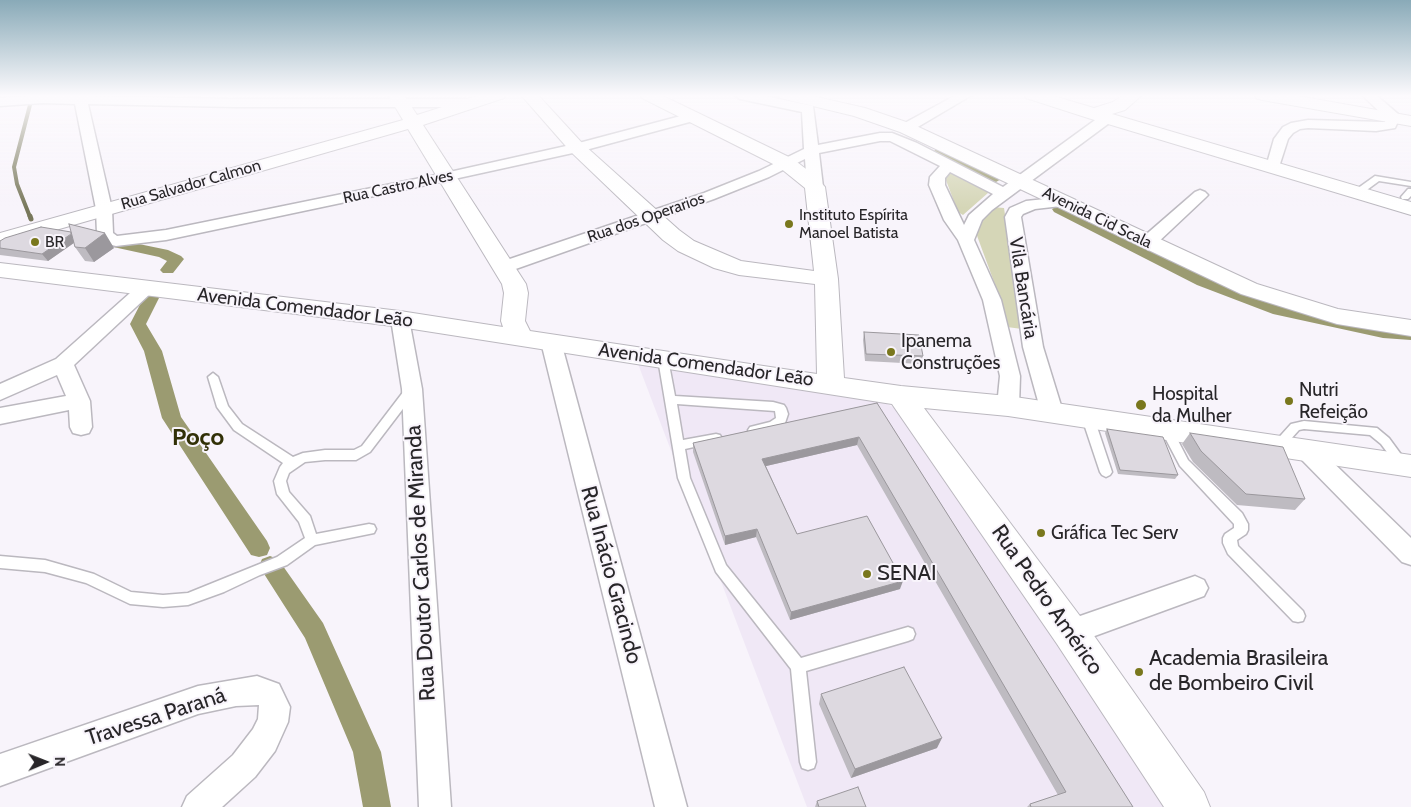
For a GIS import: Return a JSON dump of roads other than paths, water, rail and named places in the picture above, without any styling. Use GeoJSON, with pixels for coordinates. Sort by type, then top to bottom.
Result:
{"type":"FeatureCollection","features":[{"type":"Feature","properties":{"kind":"street"},"geometry":{"type":"LineString","coordinates":[[89,133],[104,209]]}},
{"type":"Feature","properties":{"kind":"street","name":"Rua Salvador Calmon"},"geometry":{"type":"LineString","coordinates":[[0,240],[376,133]]}},
{"type":"Feature","properties":{"kind":"street"},"geometry":{"type":"LineString","coordinates":[[420,133],[445,177],[514,284],[516,293],[513,321],[521,338]]}},
{"type":"Feature","properties":{"kind":"street"},"geometry":{"type":"LineString","coordinates":[[563,133],[577,148],[686,246],[722,263],[764,273],[826,279]]}},
{"type":"Feature","properties":{"kind":"street","name":"Rua Castro Alves"},"geometry":{"type":"LineString","coordinates":[[104,209],[105,234],[109,239],[116,241],[166,235],[445,177],[577,148],[636,133]]}},
{"type":"Feature","properties":{"kind":"street"},"geometry":{"type":"LineString","coordinates":[[723,133],[786,162],[815,187]]}},
{"type":"Feature","properties":{"kind":"street"},"geometry":{"type":"LineString","coordinates":[[812,133],[815,187],[826,279],[831,384]]}},
{"type":"Feature","properties":{"kind":"street"},"geometry":{"type":"LineString","coordinates":[[966,240],[975,218],[980,212],[1082,133]]}},
{"type":"Feature","properties":{"kind":"street"},"geometry":{"type":"LineString","coordinates":[[1167,133],[1357,193],[1409,199]]}},
{"type":"Feature","properties":{"kind":"street"},"geometry":{"type":"LineString","coordinates":[[1273,167],[1281,139],[1286,133]]}},
{"type":"Feature","properties":{"kind":"street","name":"Rua dos Operarios"},"geometry":{"type":"LineString","coordinates":[[504,267],[652,217],[764,174],[813,150],[901,134]]}},
{"type":"Feature","properties":{"kind":"street","name":"Avenida Cid Scala"},"geometry":{"type":"LineString","coordinates":[[901,134],[948,165],[1004,194]]}},
{"type":"Feature","properties":{"kind":"street","name":"Avenida Cid Scala"},"geometry":{"type":"LineString","coordinates":[[901,134],[1021,181],[1249,289],[1291,303],[1368,322],[1411,328]]}},
{"type":"Feature","properties":{"kind":"street"},"geometry":{"type":"LineString","coordinates":[[948,165],[937,177],[937,185],[952,220],[966,240],[992,300],[1010,376],[1008,406]]}},
{"type":"Feature","properties":{"kind":"street"},"geometry":{"type":"LineString","coordinates":[[1148,242],[1200,195]]}},
{"type":"Feature","properties":{"kind":"street","name":"Vila Bancária"},"geometry":{"type":"LineString","coordinates":[[1052,412],[1033,347],[1013,217],[1016,211],[1032,204],[1064,202]]}},
{"type":"Feature","properties":{"kind":"street","name":"Avenida Comendador Leão"},"geometry":{"type":"LineString","coordinates":[[0,270],[400,319],[901,396],[1052,412],[1406,465]]}},
{"type":"Feature","properties":{"kind":"street"},"geometry":{"type":"LineString","coordinates":[[0,393],[64,364],[145,289]]}},
{"type":"Feature","properties":{"kind":"street","name":"Rua Doutor Carlos de Miranda"},"geometry":{"type":"LineString","coordinates":[[400,319],[412,389],[435,807]]}},
{"type":"Feature","properties":{"kind":"street","name":"Rua Inácio Gracindo"},"geometry":{"type":"LineString","coordinates":[[551,342],[672,807]]}},
{"type":"Feature","properties":{"kind":"street"},"geometry":{"type":"LineString","coordinates":[[1002,344],[1033,347]]}},
{"type":"Feature","properties":{"kind":"street"},"geometry":{"type":"LineString","coordinates":[[64,364],[79,401],[81,427]]}},
{"type":"Feature","properties":{"kind":"street","name":"Rua Pedro Américo"},"geometry":{"type":"LineString","coordinates":[[901,396],[1070,632],[1190,807]]}},
{"type":"Feature","properties":{"kind":"street"},"geometry":{"type":"LineString","coordinates":[[0,416],[79,401]]}},
{"type":"Feature","properties":{"kind":"street"},"geometry":{"type":"LineString","coordinates":[[1307,451],[1411,554]]}},
{"type":"Feature","properties":{"kind":"street"},"geometry":{"type":"LineString","coordinates":[[1070,632],[1196,588]]}},
{"type":"Feature","properties":{"kind":"street","name":"Travessa Paraná"},"geometry":{"type":"LineString","coordinates":[[0,770],[198,700],[236,692],[257,690],[268,694],[275,707],[273,722],[264,740],[244,766],[198,807]]}},
{"type":"Feature","properties":{"kind":"lane"},"geometry":{"type":"LineString","coordinates":[[1357,193],[1378,178],[1411,184]]}},
{"type":"Feature","properties":{"kind":"lane"},"geometry":{"type":"LineString","coordinates":[[663,359],[684,478],[721,568],[798,666],[808,762]]}},
{"type":"Feature","properties":{"kind":"lane"},"geometry":{"type":"LineString","coordinates":[[213,377],[223,407],[238,427],[292,463]]}},
{"type":"Feature","properties":{"kind":"lane"},"geometry":{"type":"LineString","coordinates":[[312,540],[305,520],[283,494],[280,480],[284,470],[292,463],[303,458],[325,454],[356,455],[366,449],[412,389]]}},
{"type":"Feature","properties":{"kind":"lane"},"geometry":{"type":"LineString","coordinates":[[671,400],[780,408],[781,420],[774,425],[743,432]]}},
{"type":"Feature","properties":{"kind":"lane"},"geometry":{"type":"LineString","coordinates":[[1088,418],[1106,472]]}},
{"type":"Feature","properties":{"kind":"lane"},"geometry":{"type":"LineString","coordinates":[[1277,446],[1295,427],[1304,425],[1373,431],[1385,441],[1406,465]]}},
{"type":"Feature","properties":{"kind":"lane"},"geometry":{"type":"LineString","coordinates":[[1168,430],[1184,463],[1237,517],[1241,524],[1241,530],[1230,538],[1233,550],[1298,616]]}},
{"type":"Feature","properties":{"kind":"lane"},"geometry":{"type":"LineString","coordinates":[[677,446],[724,436]]}},
{"type":"Feature","properties":{"kind":"lane"},"geometry":{"type":"LineString","coordinates":[[0,562],[45,566],[89,578],[130,598],[163,602],[188,600],[282,561],[312,540],[369,528]]}},
{"type":"Feature","properties":{"kind":"lane"},"geometry":{"type":"LineString","coordinates":[[798,666],[908,634]]}},
{"type":"Feature","properties":{"kind":"waterway"},"geometry":{"type":"LineString","coordinates":[[23,133],[14,167],[17,184],[30,217]]}},
{"type":"Feature","properties":{"kind":"waterway"},"geometry":{"type":"LineString","coordinates":[[940,151],[996,178]]}},
{"type":"Feature","properties":{"kind":"waterway"},"geometry":{"type":"LineString","coordinates":[[1059,209],[1203,282],[1279,310],[1383,333],[1411,335]]}},
{"type":"Feature","properties":{"kind":"waterway"},"geometry":{"type":"LineString","coordinates":[[100,240],[163,253],[176,259],[168,270]]}},
{"type":"Feature","properties":{"kind":"waterway"},"geometry":{"type":"LineString","coordinates":[[151,298],[138,324],[153,351],[172,418],[259,548]]}},
{"type":"Feature","properties":{"kind":"waterway"},"geometry":{"type":"LineString","coordinates":[[270,566],[314,631],[367,752],[377,807]]}},
{"type":"Feature","properties":{"kind":"place","name":"Instituto Espírita Manoel Batista"},"geometry":{"type":"Point","coordinates":[789,224]}},
{"type":"Feature","properties":{"kind":"place","name":"BR"},"geometry":{"type":"Point","coordinates":[35,242]}},
{"type":"Feature","properties":{"kind":"place","name":"Ipanema Construções"},"geometry":{"type":"Point","coordinates":[891,352]}},
{"type":"Feature","properties":{"kind":"place","name":"Nutri Refeição"},"geometry":{"type":"Point","coordinates":[1289,401]}},
{"type":"Feature","properties":{"kind":"place","name":"Hospital da Mulher"},"geometry":{"type":"Point","coordinates":[1141,405]}},
{"type":"Feature","properties":{"kind":"place","name":"Gráfica Tec Serv"},"geometry":{"type":"Point","coordinates":[1041,533]}},
{"type":"Feature","properties":{"kind":"place","name":"SENAI"},"geometry":{"type":"Point","coordinates":[867,574]}},
{"type":"Feature","properties":{"kind":"place","name":"Academia Brasileira de Bombeiro Civil"},"geometry":{"type":"Point","coordinates":[1139,672]}},
{"type":"Feature","properties":{"kind":"district","name":"Poço"},"geometry":{"type":"Point","coordinates":[198,438]}}]}
